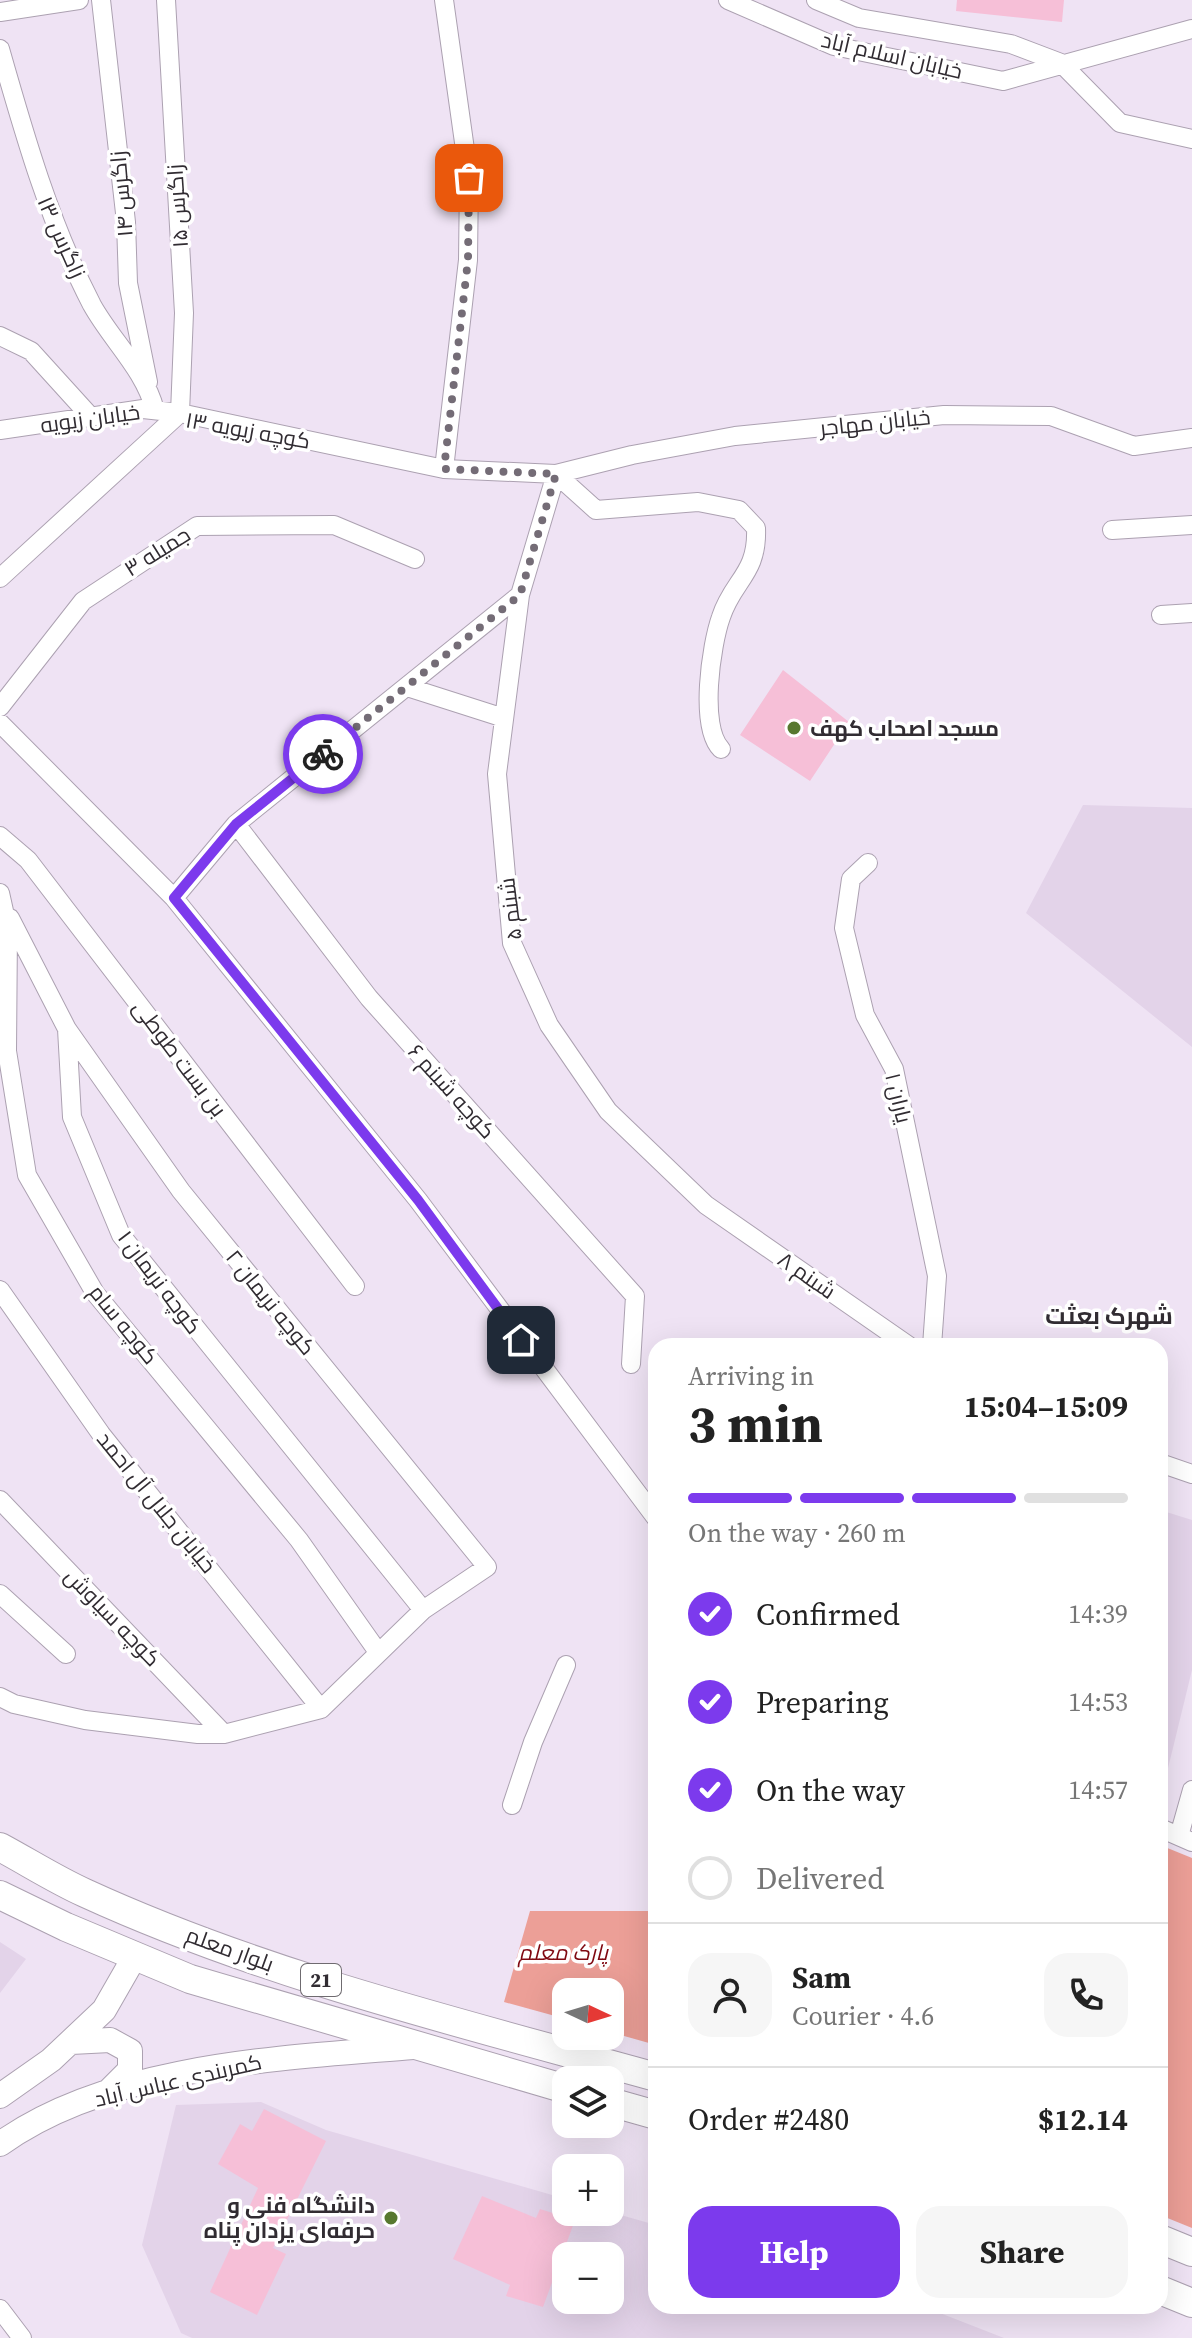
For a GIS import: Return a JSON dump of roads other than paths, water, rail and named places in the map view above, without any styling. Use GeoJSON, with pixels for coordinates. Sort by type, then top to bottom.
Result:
{"type":"FeatureCollection","features":[{"type":"Feature","properties":{"kind":"main road","name":"بلوار معلم"},"geometry":{"type":"LineString","coordinates":[[0,1847],[84,1893],[205,1941],[405,2006],[648,2075]]}},
{"type":"Feature","properties":{"kind":"main road","name":"بلوار معلم"},"geometry":{"type":"LineString","coordinates":[[0,1895],[190,1979],[552,2085]]}},
{"type":"Feature","properties":{"kind":"main road"},"geometry":{"type":"LineString","coordinates":[[0,2096],[71,2042],[104,2010],[135,1956]]}},
{"type":"Feature","properties":{"kind":"main road"},"geometry":{"type":"LineString","coordinates":[[71,2042],[110,2040],[130,2051],[130,2070],[109,2091]]}},
{"type":"Feature","properties":{"kind":"main road","name":"کمربندی عباس آباد"},"geometry":{"type":"LineString","coordinates":[[0,2144],[25,2126],[109,2091],[245,2061],[414,2047]]}},
{"type":"Feature","properties":{"kind":"main road"},"geometry":{"type":"LineString","coordinates":[[624,2106],[648,2113]]}},
{"type":"Feature","properties":{"kind":"main road"},"geometry":{"type":"LineString","coordinates":[[1168,2242],[1192,2252]]}},
{"type":"Feature","properties":{"kind":"main road"},"geometry":{"type":"LineString","coordinates":[[1168,2293],[1192,2303]]}},
{"type":"Feature","properties":{"kind":"street"},"geometry":{"type":"LineString","coordinates":[[0,12],[79,0]]}},
{"type":"Feature","properties":{"kind":"street","name":"زاگرس ۱۴"},"geometry":{"type":"LineString","coordinates":[[101,0],[126,222],[128,283],[149,387]]}},
{"type":"Feature","properties":{"kind":"street","name":"زاگرس ۱۵"},"geometry":{"type":"LineString","coordinates":[[166,0],[184,313],[180,413]]}},
{"type":"Feature","properties":{"kind":"street"},"geometry":{"type":"LineString","coordinates":[[444,0],[469,178],[468,260],[444,469]]}},
{"type":"Feature","properties":{"kind":"street","name":"خیابان اسلام آباد"},"geometry":{"type":"LineString","coordinates":[[728,0],[834,46],[1003,81],[1192,29]]}},
{"type":"Feature","properties":{"kind":"street","name":"خیابان اسلام آباد"},"geometry":{"type":"LineString","coordinates":[[816,0],[859,18],[1011,44],[1061,63]]}},
{"type":"Feature","properties":{"kind":"street","name":"زاگرس ۱۳"},"geometry":{"type":"LineString","coordinates":[[0,49],[39,184],[93,306],[149,387],[155,410]]}},
{"type":"Feature","properties":{"kind":"street"},"geometry":{"type":"LineString","coordinates":[[1061,63],[1120,123],[1192,139]]}},
{"type":"Feature","properties":{"kind":"street"},"geometry":{"type":"LineString","coordinates":[[0,336],[31,351],[90,416]]}},
{"type":"Feature","properties":{"kind":"street","name":"خیابان زیویه"},"geometry":{"type":"LineString","coordinates":[[0,430],[90,416],[155,410],[180,413]]}},
{"type":"Feature","properties":{"kind":"street","name":"کوچه زیویه ۱۳"},"geometry":{"type":"LineString","coordinates":[[0,578],[180,413],[444,469],[556,474]]}},
{"type":"Feature","properties":{"kind":"street","name":"خیابان مهاجر"},"geometry":{"type":"LineString","coordinates":[[556,474],[632,455],[735,436],[944,415],[1051,416],[1134,446],[1192,438]]}},
{"type":"Feature","properties":{"kind":"street"},"geometry":{"type":"LineString","coordinates":[[556,474],[596,510],[698,502],[739,510],[756,528],[757,551],[721,615],[711,659],[709,709],[714,742],[721,749]]}},
{"type":"Feature","properties":{"kind":"street","name":"شبنم ۵"},"geometry":{"type":"LineString","coordinates":[[556,474],[520,595],[497,774],[512,943],[549,1025],[608,1111],[706,1205]]}},
{"type":"Feature","properties":{"kind":"street","name":"جمیله ۳"},"geometry":{"type":"LineString","coordinates":[[0,707],[83,601],[197,526],[334,525],[415,559]]}},
{"type":"Feature","properties":{"kind":"street"},"geometry":{"type":"LineString","coordinates":[[1112,530],[1192,525]]}},
{"type":"Feature","properties":{"kind":"street"},"geometry":{"type":"LineString","coordinates":[[174,898],[236,824],[520,595]]}},
{"type":"Feature","properties":{"kind":"street"},"geometry":{"type":"LineString","coordinates":[[1161,615],[1192,613]]}},
{"type":"Feature","properties":{"kind":"street"},"geometry":{"type":"LineString","coordinates":[[407,687],[504,718]]}},
{"type":"Feature","properties":{"kind":"street"},"geometry":{"type":"LineString","coordinates":[[0,723],[174,898],[418,1200],[648,1507]]}},
{"type":"Feature","properties":{"kind":"street","name":"کوچه شبنم ۶"},"geometry":{"type":"LineString","coordinates":[[236,824],[369,998],[635,1296],[631,1364]]}},
{"type":"Feature","properties":{"kind":"street","name":"بن بست طوطی"},"geometry":{"type":"LineString","coordinates":[[0,836],[28,860],[355,1286]]}},
{"type":"Feature","properties":{"kind":"street","name":"یاران ۱"},"geometry":{"type":"LineString","coordinates":[[868,863],[851,879],[844,928],[865,1015],[894,1069],[923,1196],[937,1276],[933,1338]]}},
{"type":"Feature","properties":{"kind":"street","name":"کوچه نریمان ۱"},"geometry":{"type":"LineString","coordinates":[[1,897],[67,1029],[72,1117],[121,1235],[423,1610]]}},
{"type":"Feature","properties":{"kind":"street","name":"کوچه سام"},"geometry":{"type":"LineString","coordinates":[[1,897],[8,929],[7,1051],[27,1175],[95,1293],[299,1540],[378,1652]]}},
{"type":"Feature","properties":{"kind":"street","name":"کوچه نریمان ۲"},"geometry":{"type":"LineString","coordinates":[[67,1029],[181,1191],[487,1567],[423,1610]]}},
{"type":"Feature","properties":{"kind":"street","name":"شبنم ۸"},"geometry":{"type":"LineString","coordinates":[[706,1205],[897,1338]]}},
{"type":"Feature","properties":{"kind":"street","name":"خیابان جلال آل احمد"},"geometry":{"type":"LineString","coordinates":[[0,1290],[101,1434],[321,1709]]}},
{"type":"Feature","properties":{"kind":"street"},"geometry":{"type":"LineString","coordinates":[[1168,1466],[1192,1474]]}},
{"type":"Feature","properties":{"kind":"street","name":"کوچه سیاوش"},"geometry":{"type":"LineString","coordinates":[[0,1500],[224,1734]]}},
{"type":"Feature","properties":{"kind":"street"},"geometry":{"type":"LineString","coordinates":[[0,1594],[66,1654]]}},
{"type":"Feature","properties":{"kind":"street"},"geometry":{"type":"LineString","coordinates":[[0,1697],[14,1704],[85,1720],[224,1734],[321,1709],[423,1610]]}},
{"type":"Feature","properties":{"kind":"street"},"geometry":{"type":"LineString","coordinates":[[512,1805],[533,1742],[566,1665]]}},
{"type":"Feature","properties":{"kind":"street"},"geometry":{"type":"LineString","coordinates":[[1186,1839],[1192,1790]]}},
{"type":"Feature","properties":{"kind":"street"},"geometry":{"type":"LineString","coordinates":[[0,2309],[22,2338]]}},
{"type":"Feature","properties":{"kind":"place","name":"مسجد اصحاب کهف"},"geometry":{"type":"Point","coordinates":[794,728]}},
{"type":"Feature","properties":{"kind":"place","name":"دانشگاه فنی و حرفه‌ای یزدان پناه"},"geometry":{"type":"Point","coordinates":[391,2218]}},
{"type":"Feature","properties":{"kind":"district","name":"شهرک بعثت"},"geometry":{"type":"Point","coordinates":[1109,1315]}},
{"type":"Feature","properties":{"kind":"park label","name":"پارک معلم"},"geometry":{"type":"Point","coordinates":[563,1952]}}]}
